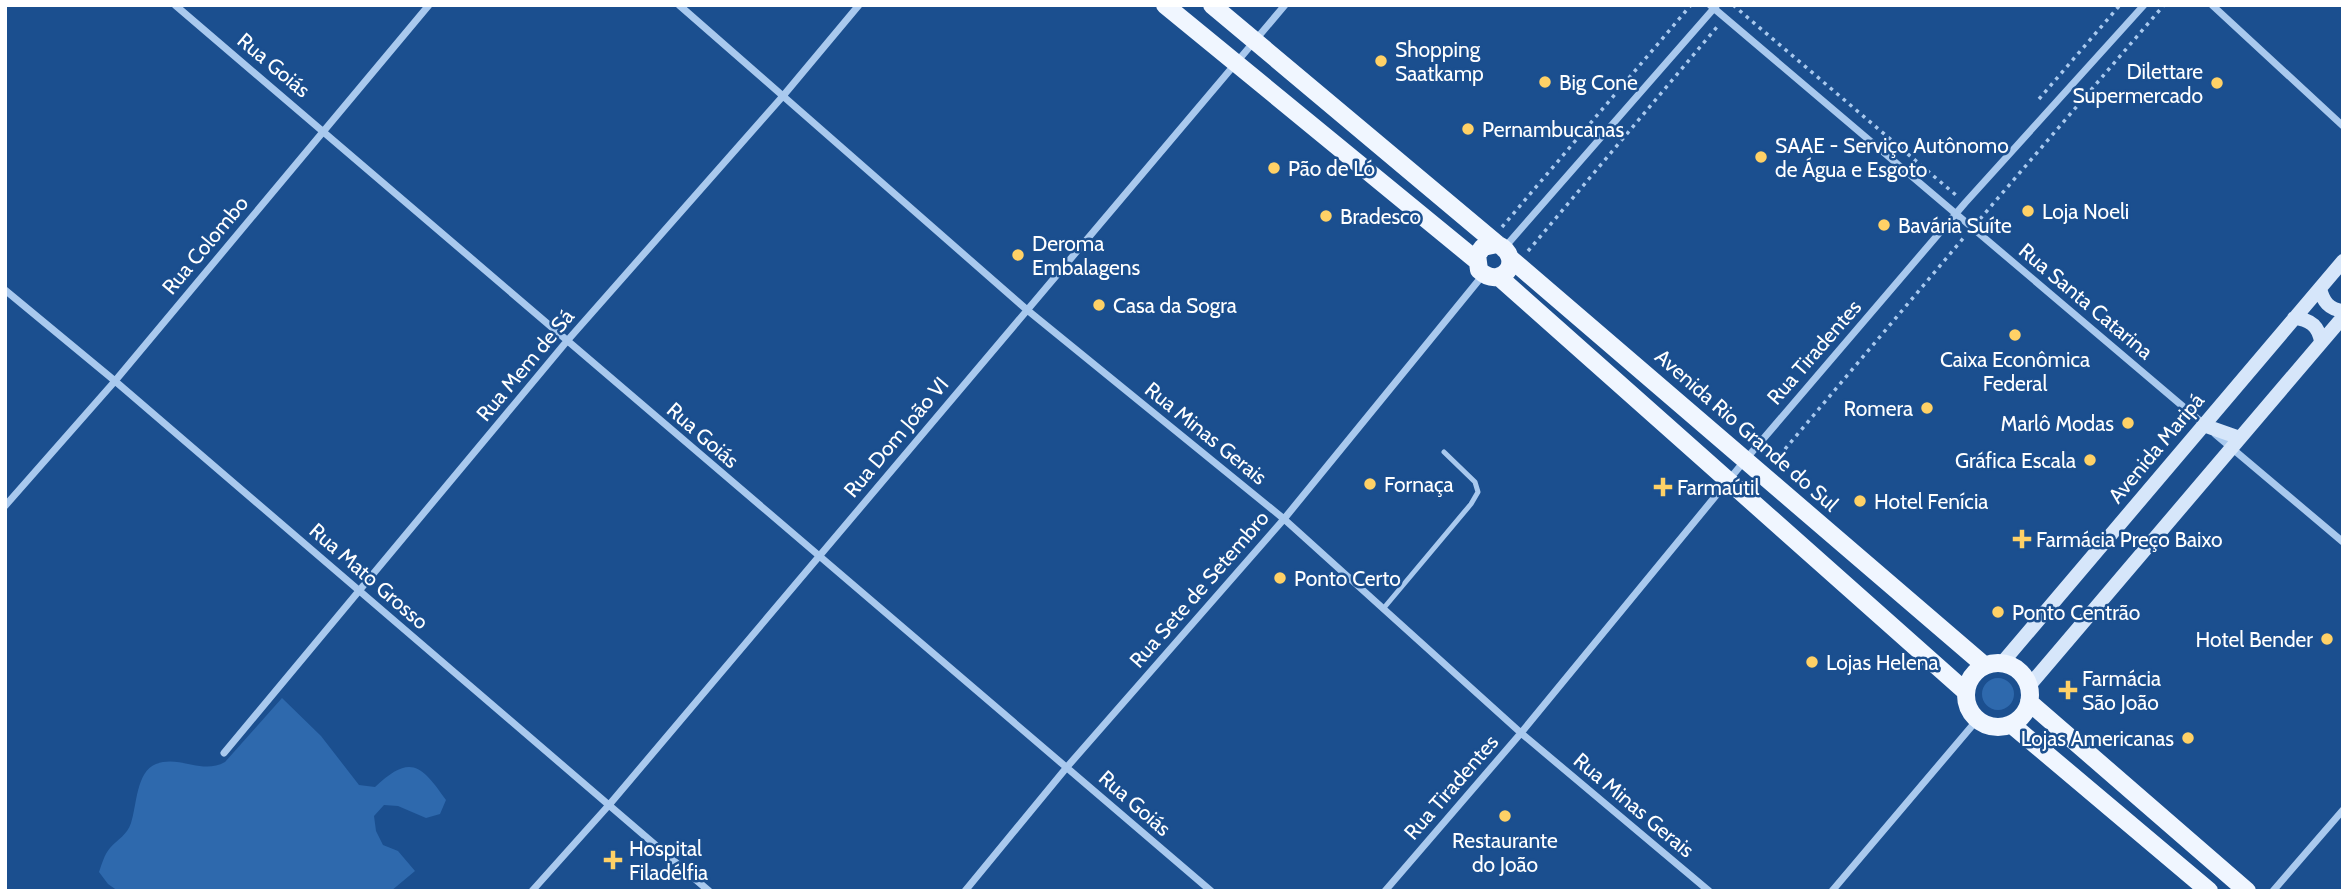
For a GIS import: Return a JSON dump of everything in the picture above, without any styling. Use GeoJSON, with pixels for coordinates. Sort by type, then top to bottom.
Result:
{"type":"FeatureCollection","features":[{"type":"Feature","properties":{"kind":"main road"},"geometry":{"type":"LineString","coordinates":[[1165,5],[1486,270],[1965,691]]}},
{"type":"Feature","properties":{"kind":"main road","name":"Avenida Rio Grande do Sul"},"geometry":{"type":"LineString","coordinates":[[1212,5],[1504,250],[1984,666]]}},
{"type":"Feature","properties":{"kind":"main road"},"geometry":{"type":"LineString","coordinates":[[1483,247],[1504,250],[1508,270],[1486,270],[1483,247]]}},
{"type":"Feature","properties":{"kind":"main road","name":"Avenida Maripá"},"geometry":{"type":"LineString","coordinates":[[2002,663],[2343,261]]}},
{"type":"Feature","properties":{"kind":"main road"},"geometry":{"type":"LineString","coordinates":[[2320,288],[2327,305],[2334,310],[2343,311]]}},
{"type":"Feature","properties":{"kind":"main road"},"geometry":{"type":"LineString","coordinates":[[2247,891],[2029,694],[2021,672],[2002,663],[1984,666],[1968,681],[1965,691],[1968,707],[1977,720],[1991,727],[2011,724],[2021,717],[2029,694],[2343,317]]}},
{"type":"Feature","properties":{"kind":"main road"},"geometry":{"type":"LineString","coordinates":[[2294,318],[2303,318],[2312,323],[2320,332],[2321,342]]}},
{"type":"Feature","properties":{"kind":"main road"},"geometry":{"type":"LineString","coordinates":[[2205,425],[2236,443]]}},
{"type":"Feature","properties":{"kind":"main road"},"geometry":{"type":"LineString","coordinates":[[2011,724],[2209,891]]}},
{"type":"Feature","properties":{"kind":"street","name":"Rua Goiás"},"geometry":{"type":"LineString","coordinates":[[175,5],[1211,891]]}},
{"type":"Feature","properties":{"kind":"street","name":"Rua Colombo"},"geometry":{"type":"LineString","coordinates":[[5,506],[115,381],[429,5]]}},
{"type":"Feature","properties":{"kind":"street","name":"Rua Minas Gerais"},"geometry":{"type":"LineString","coordinates":[[679,5],[1026,309],[1284,519],[1521,733],[1709,891]]}},
{"type":"Feature","properties":{"kind":"street","name":"Rua Mem de Sá"},"geometry":{"type":"LineString","coordinates":[[224,753],[567,341],[783,96],[859,5]]}},
{"type":"Feature","properties":{"kind":"street","name":"Rua Dom João VI"},"geometry":{"type":"LineString","coordinates":[[532,891],[609,805],[819,558],[1026,309],[1285,5]]}},
{"type":"Feature","properties":{"kind":"street","name":"Rua Tiradentes"},"geometry":{"type":"LineString","coordinates":[[1385,891],[1521,733],[1746,459],[1955,214],[2144,5]]}},
{"type":"Feature","properties":{"kind":"street"},"geometry":{"type":"LineString","coordinates":[[2212,5],[2343,126]]}},
{"type":"Feature","properties":{"kind":"street"},"geometry":{"type":"LineString","coordinates":[[1504,250],[1713,6]]}},
{"type":"Feature","properties":{"kind":"street","name":"Rua Santa Catarina"},"geometry":{"type":"LineString","coordinates":[[1713,6],[2205,425]]}},
{"type":"Feature","properties":{"kind":"street","name":"Rua Sete de Setembro"},"geometry":{"type":"LineString","coordinates":[[965,891],[1067,767],[1284,519],[1486,270]]}},
{"type":"Feature","properties":{"kind":"street","name":"Rua Mato Grosso"},"geometry":{"type":"LineString","coordinates":[[5,290],[115,381],[709,891]]}},
{"type":"Feature","properties":{"kind":"street"},"geometry":{"type":"LineString","coordinates":[[2236,443],[2343,542]]}},
{"type":"Feature","properties":{"kind":"street"},"geometry":{"type":"LineString","coordinates":[[1832,891],[1977,720]]}},
{"type":"Feature","properties":{"kind":"street"},"geometry":{"type":"LineString","coordinates":[[2273,891],[2343,810]]}},
{"type":"Feature","properties":{"kind":"lane"},"geometry":{"type":"LineString","coordinates":[[1383,609],[1471,504],[1478,492],[1475,482],[1444,452]]}},
{"type":"Feature","properties":{"kind":"path"},"geometry":{"type":"LineString","coordinates":[[1504,250],[1691,5]]}},
{"type":"Feature","properties":{"kind":"path"},"geometry":{"type":"LineString","coordinates":[[1504,250],[1735,5]]}},
{"type":"Feature","properties":{"kind":"path"},"geometry":{"type":"LineString","coordinates":[[1763,474],[2164,5]]}},
{"type":"Feature","properties":{"kind":"shaded area"},"geometry":{"type":"Polygon","coordinates":[[[1998,678],[2009,683],[2014,694],[2009,705],[1998,710],[1987,705],[1982,694],[1987,683],[1998,678]]]}},
{"type":"Feature","properties":{"kind":"shaded area"},"geometry":{"type":"Polygon","coordinates":[[[282,698],[321,736],[359,785],[375,787],[397,770],[406,767],[422,771],[437,788],[446,800],[440,814],[426,818],[398,806],[384,805],[374,816],[376,831],[383,845],[398,851],[415,871],[391,891],[118,891],[108,884],[99,872],[102,863],[108,851],[129,827],[141,781],[149,768],[165,762],[208,767],[225,762],[282,698]]]}},
{"type":"Feature","properties":{"kind":"place","name":"Shopping Saatkamp"},"geometry":{"type":"Point","coordinates":[1381,61]}},
{"type":"Feature","properties":{"kind":"place","name":"Big Cone"},"geometry":{"type":"Point","coordinates":[1545,82]}},
{"type":"Feature","properties":{"kind":"place","name":"Dilettare Supermercado"},"geometry":{"type":"Point","coordinates":[2217,83]}},
{"type":"Feature","properties":{"kind":"place","name":"Pernambucanas"},"geometry":{"type":"Point","coordinates":[1468,129]}},
{"type":"Feature","properties":{"kind":"place","name":"SAAE - Serviço Autônomo de Água e Esgoto"},"geometry":{"type":"Point","coordinates":[1761,157]}},
{"type":"Feature","properties":{"kind":"place","name":"Pão de Ló"},"geometry":{"type":"Point","coordinates":[1274,168]}},
{"type":"Feature","properties":{"kind":"place","name":"Loja Noeli"},"geometry":{"type":"Point","coordinates":[2028,211]}},
{"type":"Feature","properties":{"kind":"place","name":"Bradesco"},"geometry":{"type":"Point","coordinates":[1326,216]}},
{"type":"Feature","properties":{"kind":"place","name":"Bavária Suíte"},"geometry":{"type":"Point","coordinates":[1884,225]}},
{"type":"Feature","properties":{"kind":"place","name":"Deroma Embalagens"},"geometry":{"type":"Point","coordinates":[1018,255]}},
{"type":"Feature","properties":{"kind":"place","name":"Casa da Sogra"},"geometry":{"type":"Point","coordinates":[1099,305]}},
{"type":"Feature","properties":{"kind":"place","name":"Caixa Econômica Federal"},"geometry":{"type":"Point","coordinates":[2015,335]}},
{"type":"Feature","properties":{"kind":"place","name":"Romera"},"geometry":{"type":"Point","coordinates":[1927,408]}},
{"type":"Feature","properties":{"kind":"place","name":"Marlô Modas"},"geometry":{"type":"Point","coordinates":[2128,423]}},
{"type":"Feature","properties":{"kind":"place","name":"Gráfica Escala"},"geometry":{"type":"Point","coordinates":[2090,460]}},
{"type":"Feature","properties":{"kind":"place","name":"Fornaça"},"geometry":{"type":"Point","coordinates":[1370,484]}},
{"type":"Feature","properties":{"kind":"place","name":"Farmaútil"},"geometry":{"type":"Point","coordinates":[1663,487]}},
{"type":"Feature","properties":{"kind":"place","name":"Hotel Fenícia"},"geometry":{"type":"Point","coordinates":[1860,501]}},
{"type":"Feature","properties":{"kind":"place","name":"Farmácia Preço Baixo"},"geometry":{"type":"Point","coordinates":[2022,539]}},
{"type":"Feature","properties":{"kind":"place","name":"Ponto Certo"},"geometry":{"type":"Point","coordinates":[1280,578]}},
{"type":"Feature","properties":{"kind":"place","name":"Ponto Centrão"},"geometry":{"type":"Point","coordinates":[1998,612]}},
{"type":"Feature","properties":{"kind":"place","name":"Hotel Bender"},"geometry":{"type":"Point","coordinates":[2327,639]}},
{"type":"Feature","properties":{"kind":"place","name":"Lojas Helena"},"geometry":{"type":"Point","coordinates":[1812,662]}},
{"type":"Feature","properties":{"kind":"place","name":"Farmácia São João"},"geometry":{"type":"Point","coordinates":[2068,690]}},
{"type":"Feature","properties":{"kind":"place","name":"Lojas Americanas"},"geometry":{"type":"Point","coordinates":[2188,738]}},
{"type":"Feature","properties":{"kind":"place","name":"Restaurante do João"},"geometry":{"type":"Point","coordinates":[1505,816]}},
{"type":"Feature","properties":{"kind":"place","name":"Hospital Filadélfia"},"geometry":{"type":"Point","coordinates":[613,860]}}]}
